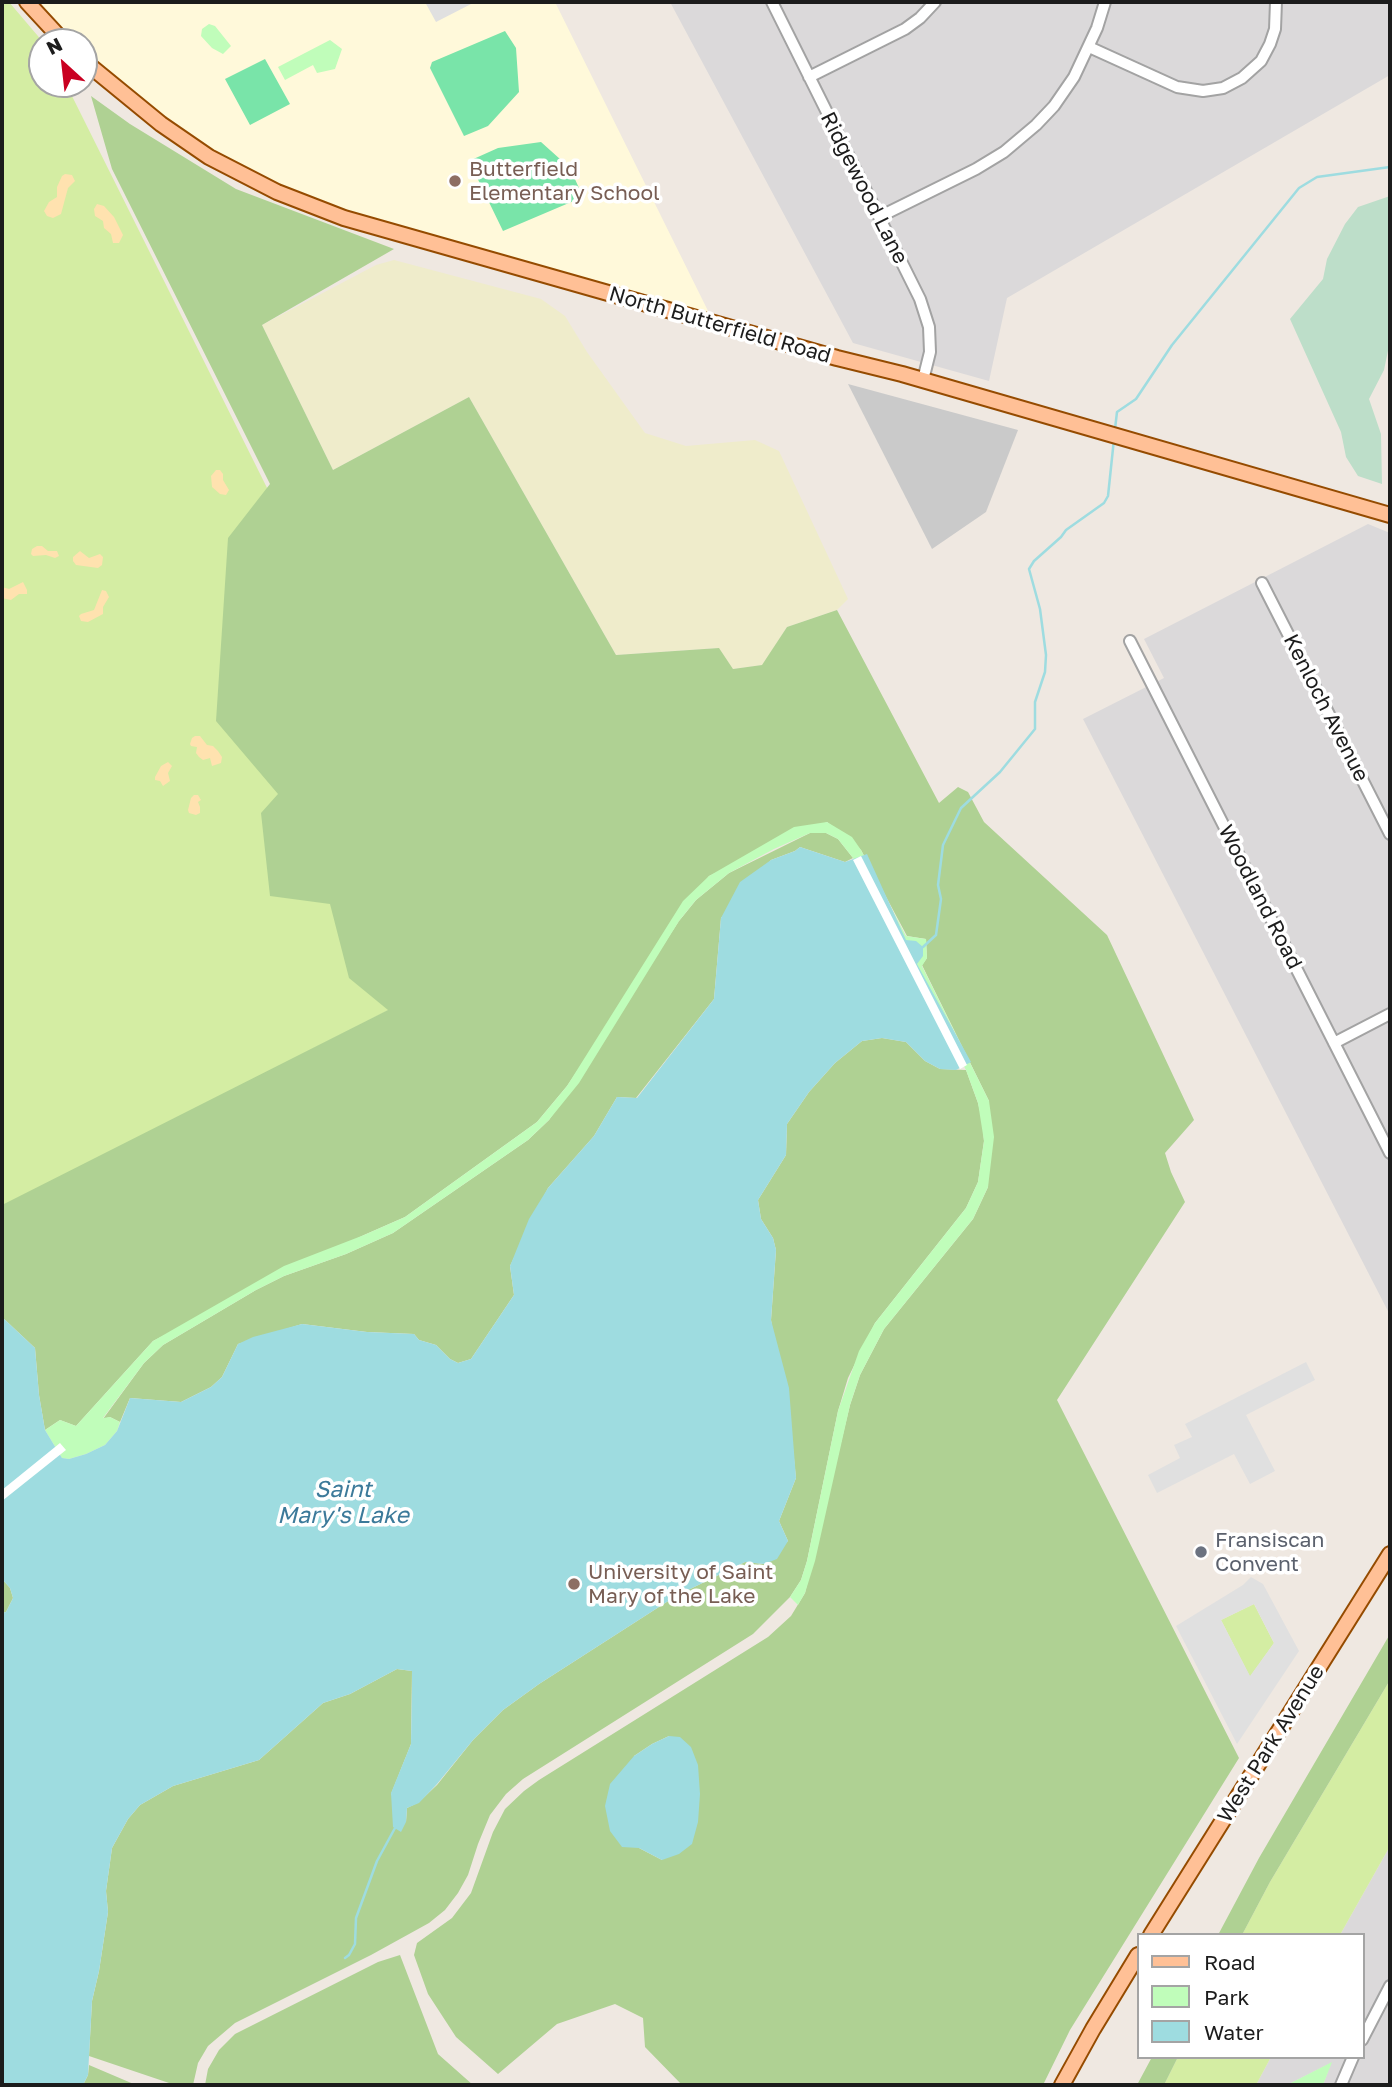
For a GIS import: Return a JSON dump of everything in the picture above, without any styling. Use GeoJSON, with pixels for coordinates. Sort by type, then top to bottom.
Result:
{"type":"FeatureCollection","features":[{"type":"Feature","properties":{"kind":"main road"},"geometry":{"type":"LineString","coordinates":[[27,2],[51,28]]}},
{"type":"Feature","properties":{"kind":"main road","name":"North Butterfield Road"},"geometry":{"type":"LineString","coordinates":[[98,72],[161,124],[209,157],[266,186],[344,218],[1390,514]]}},
{"type":"Feature","properties":{"kind":"main road","name":"West Park Avenue"},"geometry":{"type":"LineString","coordinates":[[1152,1933],[1390,1554]]}},
{"type":"Feature","properties":{"kind":"main road"},"geometry":{"type":"LineString","coordinates":[[1062,2085],[1136,1958]]}},
{"type":"Feature","properties":{"kind":"street","name":"Ridgewood Lane"},"geometry":{"type":"LineString","coordinates":[[772,2],[925,310],[930,352],[923,380]]}},
{"type":"Feature","properties":{"kind":"street"},"geometry":{"type":"LineString","coordinates":[[809,77],[905,29],[920,18],[934,2]]}},
{"type":"Feature","properties":{"kind":"street"},"geometry":{"type":"LineString","coordinates":[[879,217],[976,169],[1015,143],[1054,106],[1074,77],[1089,47],[1105,2]]}},
{"type":"Feature","properties":{"kind":"street"},"geometry":{"type":"LineString","coordinates":[[1089,47],[1177,87],[1203,91],[1223,88],[1242,78],[1261,61],[1275,29],[1276,2]]}},
{"type":"Feature","properties":{"kind":"street","name":"Kenloch Avenue"},"geometry":{"type":"LineString","coordinates":[[1262,583],[1390,834]]}},
{"type":"Feature","properties":{"kind":"street","name":"Woodland Road"},"geometry":{"type":"LineString","coordinates":[[1130,641],[1390,1153]]}},
{"type":"Feature","properties":{"kind":"street"},"geometry":{"type":"LineString","coordinates":[[1334,1043],[1390,1014]]}},
{"type":"Feature","properties":{"kind":"street"},"geometry":{"type":"LineString","coordinates":[[1364,2036],[1390,1986]]}},
{"type":"Feature","properties":{"kind":"street"},"geometry":{"type":"LineString","coordinates":[[1341,2085],[1352,2059]]}},
{"type":"Feature","properties":{"kind":"shaded area","name":"Butterfield Elementary School"},"geometry":{"type":"Polygon","coordinates":[[[27,2],[555,2],[714,323],[344,218],[190,145],[98,72],[98,28],[52,28],[27,2]]]}},
{"type":"Feature","properties":{"kind":"shaded area"},"geometry":{"type":"Polygon","coordinates":[[[425,2],[475,2],[436,22],[425,2]]]}},
{"type":"Feature","properties":{"kind":"shaded area"},"geometry":{"type":"Polygon","coordinates":[[[670,2],[1390,2],[1390,75],[1007,298],[989,381],[853,343],[670,2]]]}},
{"type":"Feature","properties":{"kind":"shaded area"},"geometry":{"type":"Polygon","coordinates":[[[394,260],[541,299],[565,316],[587,352],[645,433],[686,446],[755,440],[779,451],[848,599],[837,610],[787,627],[763,665],[733,669],[718,648],[616,655],[469,397],[333,470],[262,325],[376,265],[394,260]]]}},
{"type":"Feature","properties":{"kind":"shaded area"},"geometry":{"type":"Polygon","coordinates":[[[848,384],[1018,430],[986,512],[932,549],[848,384]]]}},
{"type":"Feature","properties":{"kind":"shaded area"},"geometry":{"type":"Polygon","coordinates":[[[1368,524],[1390,533],[1390,1315],[1083,719],[1164,678],[1144,639],[1368,524]]]}},
{"type":"Feature","properties":{"kind":"shaded area"},"geometry":{"type":"Polygon","coordinates":[[[1306,1362],[1315,1380],[1246,1415],[1275,1471],[1250,1484],[1234,1454],[1157,1493],[1148,1475],[1180,1458],[1174,1445],[1192,1437],[1185,1424],[1306,1362]]]}},
{"type":"Feature","properties":{"kind":"shaded area"},"geometry":{"type":"Polygon","coordinates":[[[1251,1577],[1263,1584],[1299,1651],[1237,1744],[1176,1626],[1243,1585],[1251,1577]],[[1254,1604],[1221,1620],[1250,1676],[1274,1643],[1254,1604]]]}},
{"type":"Feature","properties":{"kind":"shaded area"},"geometry":{"type":"Polygon","coordinates":[[[1390,1846],[1390,2085],[1323,2085],[1331,2063],[1287,2085],[1256,2085],[1270,2059],[1364,2059],[1364,1933],[1341,1933],[1390,1846]]]}},
{"type":"Feature","properties":{"kind":"green space"},"geometry":{"type":"Polygon","coordinates":[[[2,2],[9,2],[31,28],[28,28],[28,98],[73,98],[499,954],[2,1207],[2,2]]]}},
{"type":"Feature","properties":{"kind":"green space"},"geometry":{"type":"Polygon","coordinates":[[[209,24],[215,26],[231,46],[223,54],[212,48],[201,36],[202,29],[209,24]]]}},
{"type":"Feature","properties":{"kind":"green space"},"geometry":{"type":"Polygon","coordinates":[[[505,31],[516,48],[519,92],[488,126],[464,136],[430,68],[432,62],[505,31]]]}},
{"type":"Feature","properties":{"kind":"green space"},"geometry":{"type":"Polygon","coordinates":[[[330,40],[342,49],[335,69],[317,73],[313,65],[285,80],[278,67],[330,40]]]}},
{"type":"Feature","properties":{"kind":"green space"},"geometry":{"type":"Polygon","coordinates":[[[265,59],[290,104],[250,125],[225,79],[265,59]]]}},
{"type":"Feature","properties":{"kind":"green space"},"geometry":{"type":"Polygon","coordinates":[[[92,98],[236,189],[394,249],[262,325],[333,470],[469,397],[616,655],[719,648],[733,669],[762,665],[787,627],[837,610],[939,803],[958,787],[968,792],[984,822],[1107,935],[1194,1120],[1165,1153],[1185,1202],[1057,1400],[1239,1758],[1070,2030],[1043,2085],[682,2085],[645,2047],[643,2018],[615,2004],[557,2024],[498,2074],[456,2037],[428,1994],[414,1955],[417,1943],[452,1918],[471,1893],[493,1832],[505,1809],[524,1791],[768,1637],[791,1616],[805,1593],[850,1405],[860,1375],[884,1329],[973,1219],[988,1187],[989,1101],[922,965],[927,958],[926,939],[907,936],[861,850],[827,822],[709,876],[567,1086],[537,1122],[405,1217],[153,1341],[76,1426],[60,1420],[45,1430],[35,1348],[2,1317],[2,1205],[388,1010],[349,978],[330,904],[270,896],[261,813],[278,794],[216,721],[228,538],[270,484],[112,169],[92,98]],[[669,1736],[634,1756],[639,1848],[662,1860],[669,1736]]]}},
{"type":"Feature","properties":{"kind":"green space"},"geometry":{"type":"Polygon","coordinates":[[[541,142],[570,168],[583,197],[503,231],[469,161],[498,148],[541,142]]]}},
{"type":"Feature","properties":{"kind":"green space"},"geometry":{"type":"Polygon","coordinates":[[[1390,196],[1390,341],[1384,370],[1369,399],[1381,434],[1382,484],[1358,476],[1346,457],[1341,432],[1290,319],[1323,279],[1327,259],[1345,224],[1358,207],[1390,196]]]}},
{"type":"Feature","properties":{"kind":"green space"},"geometry":{"type":"Polygon","coordinates":[[[827,822],[852,837],[906,936],[926,939],[927,958],[922,966],[989,1101],[994,1137],[988,1187],[973,1219],[884,1329],[860,1375],[850,1405],[815,1561],[805,1593],[798,1605],[790,1597],[801,1580],[807,1561],[838,1411],[859,1351],[875,1323],[966,1208],[978,1182],[984,1141],[978,1103],[966,1070],[853,858],[838,839],[826,833],[810,833],[774,849],[729,873],[696,900],[679,921],[579,1083],[549,1120],[528,1140],[393,1233],[346,1254],[284,1276],[163,1345],[144,1363],[103,1418],[110,1417],[120,1422],[117,1431],[105,1445],[86,1454],[69,1459],[62,1458],[45,1430],[60,1420],[76,1426],[153,1341],[284,1266],[405,1217],[537,1122],[567,1086],[683,901],[709,876],[794,827],[827,822]]]}},
{"type":"Feature","properties":{"kind":"green space"},"geometry":{"type":"Polygon","coordinates":[[[810,833],[826,833],[838,839],[853,858],[845,862],[800,847],[771,860],[721,918],[714,999],[636,1098],[617,1097],[594,1136],[548,1188],[510,1266],[514,1295],[471,1359],[458,1363],[436,1345],[419,1340],[414,1334],[367,1332],[302,1324],[238,1344],[222,1377],[211,1387],[181,1402],[130,1398],[120,1422],[110,1417],[103,1419],[144,1363],[163,1345],[284,1276],[346,1254],[393,1233],[528,1140],[549,1120],[679,921],[696,900],[729,873],[810,833]]]}},
{"type":"Feature","properties":{"kind":"green space"},"geometry":{"type":"Polygon","coordinates":[[[882,1038],[906,1042],[925,1061],[940,1069],[966,1070],[982,1120],[984,1141],[978,1182],[966,1208],[875,1323],[848,1378],[838,1411],[807,1561],[801,1580],[790,1597],[753,1634],[523,1779],[506,1794],[490,1815],[468,1875],[445,1910],[429,1923],[371,1955],[235,2023],[208,2046],[198,2063],[193,2085],[175,2085],[89,2056],[92,2001],[108,1912],[106,1891],[112,1848],[128,1819],[140,1805],[173,1786],[259,1760],[323,1703],[350,1694],[397,1669],[412,1671],[411,1744],[391,1794],[406,1822],[407,1808],[419,1802],[437,1785],[473,1740],[503,1710],[676,1596],[745,1562],[764,1564],[788,1541],[779,1521],[796,1478],[771,1320],[776,1250],[773,1238],[761,1219],[758,1200],[786,1155],[787,1124],[809,1092],[835,1063],[862,1041],[882,1038]]]}},
{"type":"Feature","properties":{"kind":"green space"},"geometry":{"type":"Polygon","coordinates":[[[2,1579],[10,1588],[13,1598],[6,1612],[2,1613],[2,1579]]]}},
{"type":"Feature","properties":{"kind":"green space"},"geometry":{"type":"Polygon","coordinates":[[[1254,1604],[1274,1643],[1250,1677],[1221,1620],[1254,1604]]]}},
{"type":"Feature","properties":{"kind":"green space"},"geometry":{"type":"Polygon","coordinates":[[[1390,1634],[1390,1680],[1270,1882],[1243,1933],[1219,1933],[1259,1858],[1390,1634]]]}},
{"type":"Feature","properties":{"kind":"green space"},"geometry":{"type":"Polygon","coordinates":[[[1390,1680],[1390,1846],[1341,1933],[1243,1933],[1270,1882],[1390,1680]]]}},
{"type":"Feature","properties":{"kind":"green space"},"geometry":{"type":"Polygon","coordinates":[[[400,1955],[438,2054],[473,2085],[205,2085],[208,2069],[219,2050],[235,2034],[378,1962],[400,1955]]]}},
{"type":"Feature","properties":{"kind":"green space"},"geometry":{"type":"Polygon","coordinates":[[[1151,2059],[1177,2059],[1164,2085],[1137,2085],[1151,2059]]]}},
{"type":"Feature","properties":{"kind":"green space"},"geometry":{"type":"Polygon","coordinates":[[[1177,2059],[1270,2059],[1256,2085],[1164,2085],[1177,2059]]]}},
{"type":"Feature","properties":{"kind":"green space"},"geometry":{"type":"Polygon","coordinates":[[[1332,2062],[1323,2085],[1287,2085],[1332,2062]]]}},
{"type":"Feature","properties":{"kind":"green space"},"geometry":{"type":"Polygon","coordinates":[[[89,2065],[136,2085],[83,2085],[89,2065]]]}},
{"type":"Feature","properties":{"kind":"sand"},"geometry":{"type":"Polygon","coordinates":[[[65,174],[72,175],[75,181],[68,188],[61,214],[53,218],[47,216],[44,211],[49,202],[57,197],[57,187],[65,174]]]}},
{"type":"Feature","properties":{"kind":"sand"},"geometry":{"type":"Polygon","coordinates":[[[97,204],[104,206],[114,217],[123,235],[119,243],[113,243],[103,221],[95,216],[94,209],[97,204]]]}},
{"type":"Feature","properties":{"kind":"sand"},"geometry":{"type":"Polygon","coordinates":[[[216,470],[223,474],[223,480],[229,490],[226,495],[220,494],[212,487],[211,476],[216,470]]]}},
{"type":"Feature","properties":{"kind":"sand"},"geometry":{"type":"Polygon","coordinates":[[[37,546],[48,551],[57,551],[59,556],[33,556],[32,549],[37,546]]]}},
{"type":"Feature","properties":{"kind":"sand"},"geometry":{"type":"Polygon","coordinates":[[[80,551],[89,558],[100,554],[103,557],[102,565],[98,568],[76,565],[73,557],[80,551]]]}},
{"type":"Feature","properties":{"kind":"sand"},"geometry":{"type":"Polygon","coordinates":[[[23,582],[27,594],[19,594],[11,600],[2,598],[2,587],[9,589],[23,582]]]}},
{"type":"Feature","properties":{"kind":"sand"},"geometry":{"type":"Polygon","coordinates":[[[102,590],[106,591],[109,597],[103,607],[103,614],[88,622],[81,621],[81,614],[94,610],[102,590]]]}},
{"type":"Feature","properties":{"kind":"sand"},"geometry":{"type":"Polygon","coordinates":[[[195,736],[200,736],[207,745],[218,751],[222,757],[221,763],[212,766],[210,758],[203,760],[199,757],[196,753],[197,747],[190,744],[195,736]]]}},
{"type":"Feature","properties":{"kind":"sand"},"geometry":{"type":"Polygon","coordinates":[[[168,762],[172,766],[168,773],[170,781],[163,786],[155,777],[161,766],[168,762]]]}},
{"type":"Feature","properties":{"kind":"sand"},"geometry":{"type":"Polygon","coordinates":[[[194,795],[198,795],[201,800],[198,802],[200,813],[196,815],[188,810],[194,795]]]}},
{"type":"Feature","properties":{"kind":"water","name":"Saint Mary's Lake"},"geometry":{"type":"Polygon","coordinates":[[[800,847],[845,862],[867,854],[906,940],[916,941],[923,947],[923,956],[917,964],[971,1062],[956,1070],[940,1069],[925,1061],[906,1042],[882,1038],[862,1041],[835,1063],[809,1092],[787,1124],[786,1155],[758,1200],[761,1219],[773,1238],[776,1250],[771,1320],[789,1388],[796,1478],[779,1521],[788,1541],[777,1559],[764,1564],[745,1562],[676,1596],[503,1710],[473,1740],[419,1803],[407,1808],[406,1822],[401,1832],[393,1827],[391,1793],[411,1744],[412,1671],[397,1669],[350,1694],[323,1703],[259,1760],[173,1786],[140,1805],[128,1819],[112,1848],[106,1891],[108,1912],[92,2001],[88,2075],[83,2085],[2,2085],[2,1613],[6,1612],[13,1598],[10,1588],[2,1579],[2,1317],[35,1348],[45,1430],[62,1458],[69,1459],[105,1445],[117,1431],[130,1398],[181,1402],[211,1387],[222,1377],[238,1344],[253,1337],[302,1324],[367,1332],[414,1334],[419,1340],[436,1345],[458,1363],[471,1359],[514,1295],[510,1266],[529,1219],[548,1188],[594,1136],[617,1097],[637,1098],[714,999],[721,918],[740,882],[771,860],[800,847]]]}},
{"type":"Feature","properties":{"kind":"water"},"geometry":{"type":"Polygon","coordinates":[[[669,1736],[680,1737],[691,1747],[698,1765],[700,1794],[698,1822],[692,1844],[679,1854],[662,1860],[639,1848],[622,1847],[610,1831],[605,1806],[610,1784],[634,1756],[669,1736]]]}},
{"type":"Feature","properties":{"kind":"pier"},"geometry":{"type":"Polygon","coordinates":[[[861,856],[967,1065],[960,1069],[853,860],[861,856]]]}},
{"type":"Feature","properties":{"kind":"pier"},"geometry":{"type":"Polygon","coordinates":[[[60,1443],[66,1450],[2,1501],[2,1490],[60,1443]]]}},
{"type":"Feature","properties":{"kind":"waterway"},"geometry":{"type":"LineString","coordinates":[[1115,429],[1117,412],[1136,399],[1172,345],[1299,188],[1317,177],[1390,167]]}},
{"type":"Feature","properties":{"kind":"waterway"},"geometry":{"type":"LineString","coordinates":[[923,947],[936,935],[941,899],[938,885],[943,845],[961,808],[1000,772],[1035,729],[1035,702],[1045,672],[1046,655],[1040,609],[1029,569],[1066,530],[1104,503],[1108,496],[1114,439]]}},
{"type":"Feature","properties":{"kind":"waterway"},"geometry":{"type":"LineString","coordinates":[[345,1958],[355,1944],[356,1918],[377,1861],[395,1828]]}},
{"type":"Feature","properties":{"kind":"place","name":"Butterfield Elementary School"},"geometry":{"type":"Point","coordinates":[455,181]}},
{"type":"Feature","properties":{"kind":"place","name":"Fransiscan Convent"},"geometry":{"type":"Point","coordinates":[1201,1552]}},
{"type":"Feature","properties":{"kind":"place","name":"University of Saint Mary of the Lake"},"geometry":{"type":"Point","coordinates":[574,1584]}}]}
